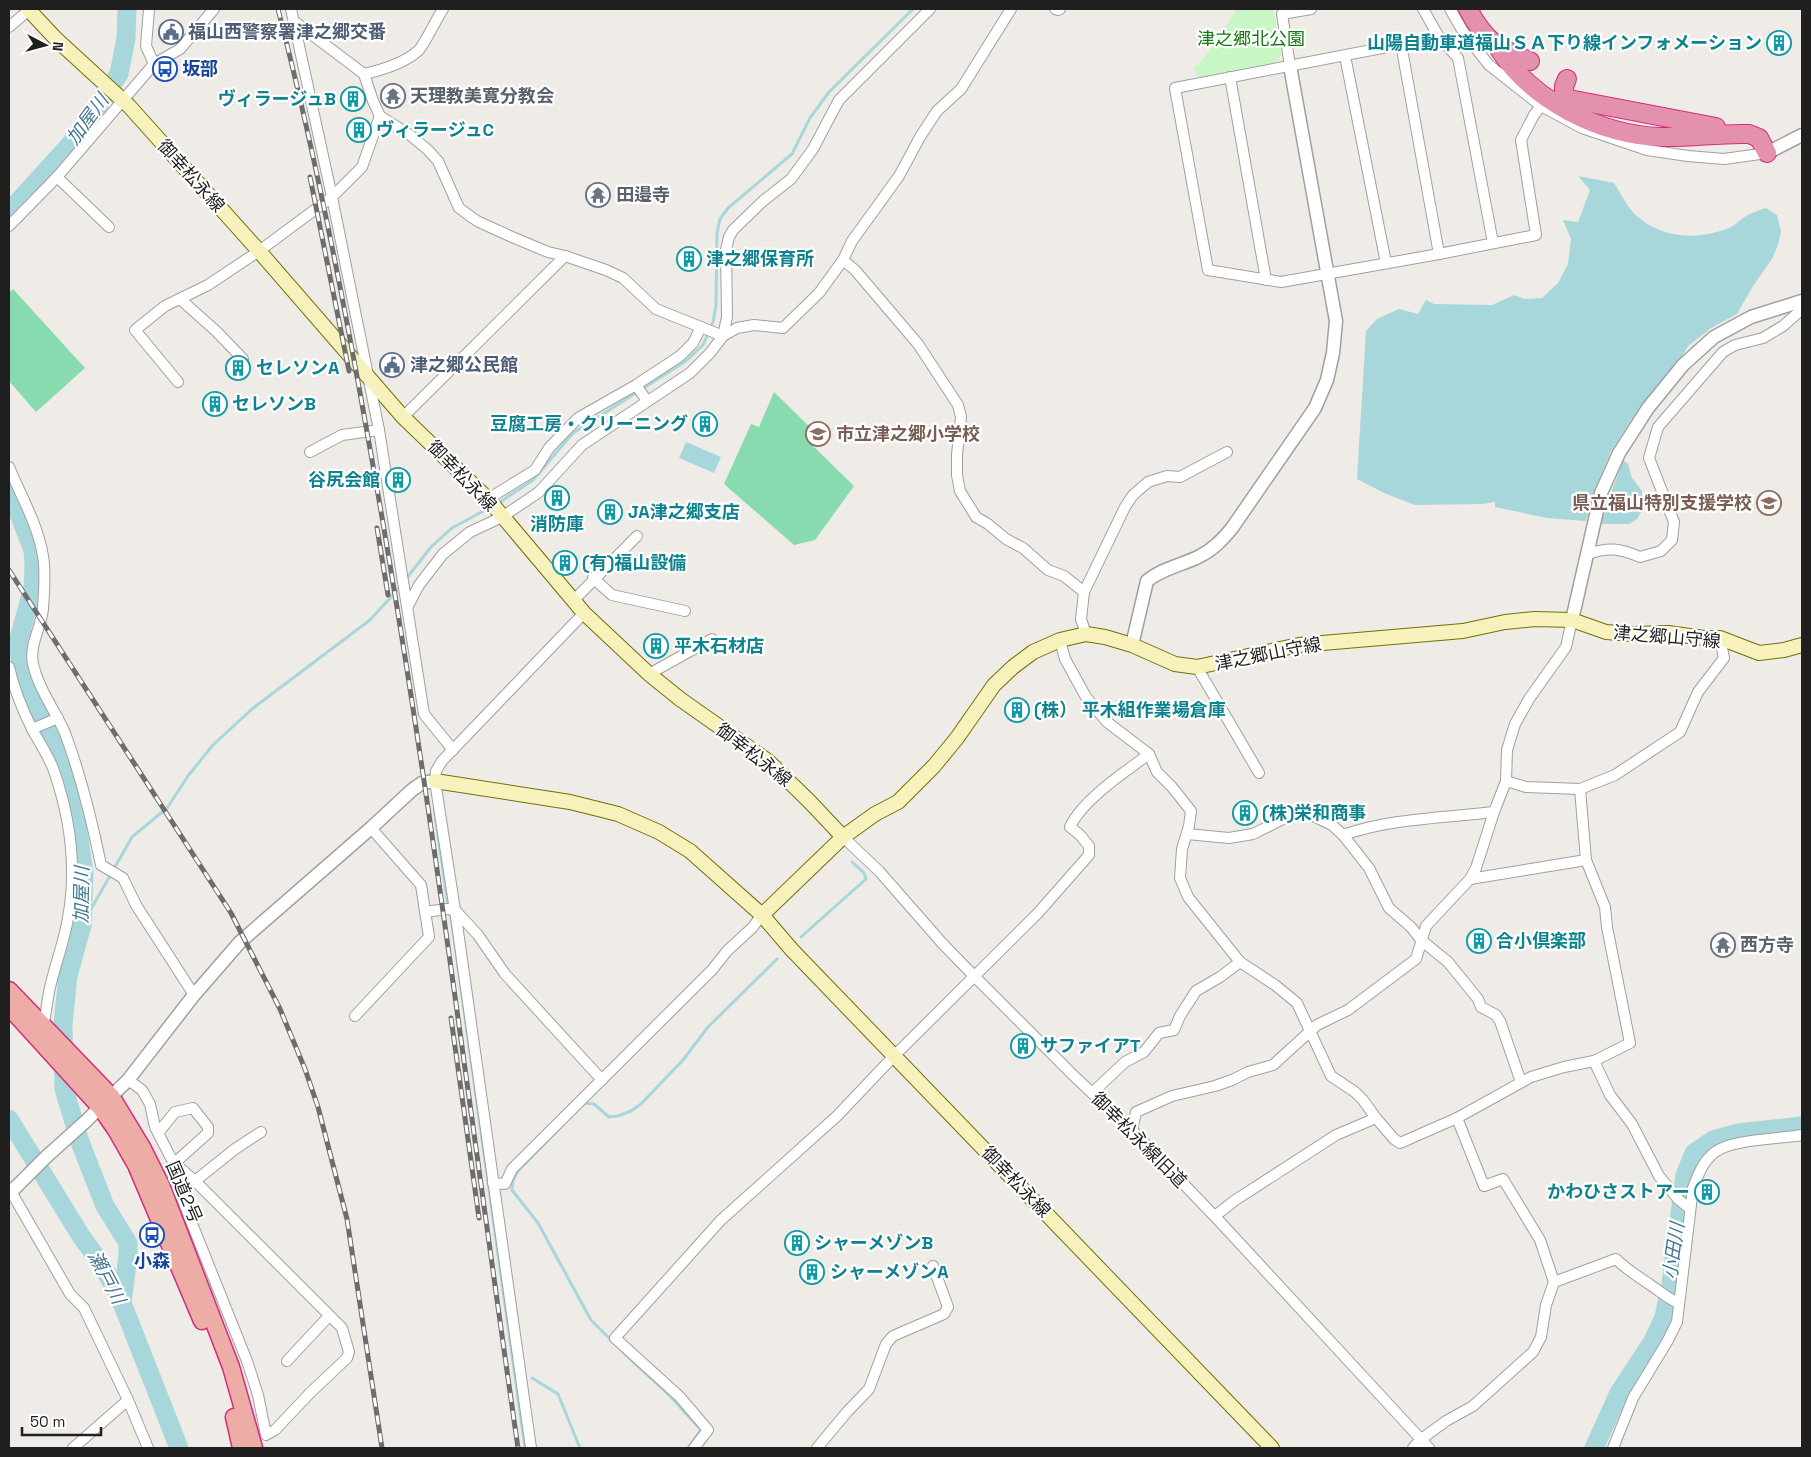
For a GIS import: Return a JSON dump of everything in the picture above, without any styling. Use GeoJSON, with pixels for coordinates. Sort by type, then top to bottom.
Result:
{"type":"FeatureCollection","features":[{"type":"Feature","properties":{"kind":"highway"},"geometry":{"type":"LineString","coordinates":[[1468,9],[1491,42],[1499,48],[1530,61]]}},
{"type":"Feature","properties":{"kind":"highway"},"geometry":{"type":"LineString","coordinates":[[1499,48],[1507,62],[1540,92],[1570,111],[1597,124],[1635,134],[1663,137],[1749,134],[1759,138],[1766,153]]}},
{"type":"Feature","properties":{"kind":"highway"},"geometry":{"type":"LineString","coordinates":[[1567,79],[1564,93],[1569,99],[1712,127],[1750,129],[1759,134],[1766,153]]}},
{"type":"Feature","properties":{"kind":"highway","name":"国道2号"},"geometry":{"type":"LineString","coordinates":[[9,990],[76,1060],[143,1149],[174,1198],[253,1443]]}},
{"type":"Feature","properties":{"kind":"highway","name":"国道2号"},"geometry":{"type":"LineString","coordinates":[[9,1007],[75,1079],[106,1102],[136,1166],[205,1328],[224,1384],[253,1443]]}},
{"type":"Feature","properties":{"kind":"main road","name":"御幸松永線"},"geometry":{"type":"LineString","coordinates":[[28,10],[56,39],[120,97],[259,252],[368,379],[403,417],[494,508],[584,613],[649,674],[680,699],[768,761],[843,838]]}},
{"type":"Feature","properties":{"kind":"main road","name":"津之郷山守線"},"geometry":{"type":"LineString","coordinates":[[843,838],[875,814],[898,802],[934,766],[994,685],[1013,667],[1033,652],[1060,640],[1086,634],[1105,637],[1132,645],[1175,664],[1197,667],[1299,645],[1463,631],[1505,622],[1536,619],[1572,620],[1606,632],[1633,634],[1668,633],[1704,638],[1720,638],[1759,653],[1784,650],[1802,645]]}},
{"type":"Feature","properties":{"kind":"main road","name":"御幸松永線"},"geometry":{"type":"LineString","coordinates":[[435,781],[570,802],[618,814],[659,832],[690,851],[762,915],[792,950],[1272,1448]]}},
{"type":"Feature","properties":{"kind":"main road"},"geometry":{"type":"LineString","coordinates":[[762,915],[843,838]]}},
{"type":"Feature","properties":{"kind":"street"},"geometry":{"type":"LineString","coordinates":[[149,9],[146,46],[154,64]]}},
{"type":"Feature","properties":{"kind":"street"},"geometry":{"type":"LineString","coordinates":[[9,226],[57,177],[120,97],[154,64],[180,49],[214,9]]}},
{"type":"Feature","properties":{"kind":"street"},"geometry":{"type":"LineString","coordinates":[[291,9],[332,197],[379,430],[424,714],[453,750]]}},
{"type":"Feature","properties":{"kind":"street"},"geometry":{"type":"LineString","coordinates":[[364,74],[404,60],[419,49],[443,9]]}},
{"type":"Feature","properties":{"kind":"street"},"geometry":{"type":"LineString","coordinates":[[723,336],[727,317],[726,250],[733,230],[763,202],[791,180],[813,149],[839,100],[930,9]]}},
{"type":"Feature","properties":{"kind":"street"},"geometry":{"type":"LineString","coordinates":[[494,508],[539,492],[582,445],[690,374],[723,336],[737,328],[754,325],[783,328],[819,293],[843,260],[852,241],[899,176],[920,137],[937,111],[961,88],[1011,9]]}},
{"type":"Feature","properties":{"kind":"street"},"geometry":{"type":"LineString","coordinates":[[1055,9],[1060,9]]}},
{"type":"Feature","properties":{"kind":"street"},"geometry":{"type":"LineString","coordinates":[[1132,645],[1147,581],[1154,575],[1201,556],[1219,544],[1315,408],[1327,380],[1333,353],[1336,321],[1282,14],[1311,9]]}},
{"type":"Feature","properties":{"kind":"street"},"geometry":{"type":"LineString","coordinates":[[1423,9],[1439,37],[1458,58],[1493,242]]}},
{"type":"Feature","properties":{"kind":"street"},"geometry":{"type":"LineString","coordinates":[[1450,9],[1465,35],[1489,65],[1541,106],[1582,128],[1647,150],[1724,159],[1766,153],[1802,135]]}},
{"type":"Feature","properties":{"kind":"street"},"geometry":{"type":"LineString","coordinates":[[9,27],[28,10]]}},
{"type":"Feature","properties":{"kind":"street"},"geometry":{"type":"LineString","coordinates":[[295,22],[364,74],[380,116],[410,136],[428,150],[438,161],[459,208],[477,220],[512,237],[548,252],[623,278],[656,309],[723,336]]}},
{"type":"Feature","properties":{"kind":"street"},"geometry":{"type":"LineString","coordinates":[[1439,37],[1175,88],[1208,270],[1281,282],[1536,235],[1521,140],[1541,106]]}},
{"type":"Feature","properties":{"kind":"street"},"geometry":{"type":"LineString","coordinates":[[1401,44],[1439,254]]}},
{"type":"Feature","properties":{"kind":"street"},"geometry":{"type":"LineString","coordinates":[[1345,56],[1386,263]]}},
{"type":"Feature","properties":{"kind":"street"},"geometry":{"type":"LineString","coordinates":[[1230,77],[1266,280]]}},
{"type":"Feature","properties":{"kind":"street"},"geometry":{"type":"LineString","coordinates":[[178,382],[135,330],[165,306],[208,285],[259,252],[332,197],[362,167],[380,116]]}},
{"type":"Feature","properties":{"kind":"street"},"geometry":{"type":"LineString","coordinates":[[57,177],[109,227]]}},
{"type":"Feature","properties":{"kind":"street"},"geometry":{"type":"LineString","coordinates":[[403,417],[564,256]]}},
{"type":"Feature","properties":{"kind":"street"},"geometry":{"type":"LineString","coordinates":[[843,260],[855,270],[918,344],[958,405],[961,417],[957,475],[960,491],[976,517],[1006,539],[1023,548],[1048,570],[1064,576],[1084,592]]}},
{"type":"Feature","properties":{"kind":"street"},"geometry":{"type":"LineString","coordinates":[[180,299],[243,359]]}},
{"type":"Feature","properties":{"kind":"street"},"geometry":{"type":"LineString","coordinates":[[1132,1130],[1136,1112],[1172,1096],[1215,1086],[1273,1064],[1316,1025],[1348,1010],[1416,958],[1420,940],[1426,926],[1470,879],[1483,848],[1506,781],[1507,750],[1515,724],[1529,699],[1566,647],[1602,492],[1619,453],[1648,408],[1683,365],[1714,336],[1751,317],[1802,301]]}},
{"type":"Feature","properties":{"kind":"street"},"geometry":{"type":"LineString","coordinates":[[1587,554],[1601,550],[1622,549],[1640,557],[1661,551],[1672,540],[1674,522],[1649,458],[1658,427],[1723,352],[1735,345],[1763,338],[1783,326],[1802,307]]}},
{"type":"Feature","properties":{"kind":"street"},"geometry":{"type":"LineString","coordinates":[[408,606],[419,585],[443,554],[470,532],[535,470],[549,448],[578,418],[636,385],[680,356],[693,343],[702,327]]}},
{"type":"Feature","properties":{"kind":"street"},"geometry":{"type":"LineString","coordinates":[[636,385],[647,401]]}},
{"type":"Feature","properties":{"kind":"street"},"geometry":{"type":"LineString","coordinates":[[310,452],[342,435],[379,430]]}},
{"type":"Feature","properties":{"kind":"street"},"geometry":{"type":"LineString","coordinates":[[1086,634],[1081,619],[1084,592],[1133,494],[1148,482],[1167,476],[1180,477],[1227,452]]}},
{"type":"Feature","properties":{"kind":"street"},"geometry":{"type":"LineString","coordinates":[[9,467],[37,531],[44,556],[45,580],[42,612],[32,650],[33,664],[40,686],[79,773],[101,866],[124,878],[136,905],[194,995]]}},
{"type":"Feature","properties":{"kind":"street"},"geometry":{"type":"LineString","coordinates":[[574,600],[637,536]]}},
{"type":"Feature","properties":{"kind":"street"},"geometry":{"type":"LineString","coordinates":[[594,578],[612,595],[685,611]]}},
{"type":"Feature","properties":{"kind":"street"},"geometry":{"type":"LineString","coordinates":[[531,1448],[494,1182],[451,910],[435,781],[436,771],[442,760],[584,613]]}},
{"type":"Feature","properties":{"kind":"street"},"geometry":{"type":"LineString","coordinates":[[1506,781],[1526,787],[1580,789],[1616,775],[1680,732],[1698,692],[1724,658],[1720,638]]}},
{"type":"Feature","properties":{"kind":"street"},"geometry":{"type":"LineString","coordinates":[[649,674],[712,640]]}},
{"type":"Feature","properties":{"kind":"street"},"geometry":{"type":"LineString","coordinates":[[1060,640],[1065,659],[1086,697],[1107,722],[1149,754],[1157,772],[1172,787],[1190,811],[1187,834],[1182,849],[1180,878],[1188,897],[1240,962],[1297,1003],[1331,1076],[1364,1100],[1376,1118],[1394,1139],[1400,1143],[1457,1118],[1531,1077],[1556,1069],[1594,1061],[1630,1043],[1607,927],[1605,907],[1586,860],[1580,789]]}},
{"type":"Feature","properties":{"kind":"street"},"geometry":{"type":"LineString","coordinates":[[1197,667],[1259,773]]}},
{"type":"Feature","properties":{"kind":"street"},"geometry":{"type":"LineString","coordinates":[[9,668],[14,687],[52,766],[63,800],[71,842],[72,885],[68,919],[49,993],[47,1030]]}},
{"type":"Feature","properties":{"kind":"street"},"geometry":{"type":"LineString","coordinates":[[34,728],[56,719]]}},
{"type":"Feature","properties":{"kind":"street"},"geometry":{"type":"LineString","coordinates":[[694,1448],[708,1430],[680,1397],[615,1338],[721,1220],[837,1116],[894,1056],[1038,913],[1089,855],[1089,846],[1080,834],[1070,827],[1074,820],[1102,790],[1149,754]]}},
{"type":"Feature","properties":{"kind":"street"},"geometry":{"type":"LineString","coordinates":[[148,1448],[128,1400],[84,1308],[70,1294],[11,1189],[128,1080],[194,995],[240,942],[412,790],[422,784],[435,781]]}},
{"type":"Feature","properties":{"kind":"street"},"geometry":{"type":"LineString","coordinates":[[1187,834],[1229,838],[1253,834],[1301,810],[1332,825],[1344,835],[1369,868],[1389,908],[1411,927],[1420,940],[1448,962],[1478,999],[1481,1007],[1496,1015],[1500,1021],[1522,1082]]}},
{"type":"Feature","properties":{"kind":"street"},"geometry":{"type":"LineString","coordinates":[[1344,835],[1365,827],[1384,824],[1494,812]]}},
{"type":"Feature","properties":{"kind":"street"},"geometry":{"type":"LineString","coordinates":[[355,1016],[429,937],[421,884],[371,828]]}},
{"type":"Feature","properties":{"kind":"street","name":"御幸松永線旧道"},"geometry":{"type":"LineString","coordinates":[[843,838],[879,871],[974,976],[1132,1130],[1215,1216],[1417,1444],[1429,1448]]}},
{"type":"Feature","properties":{"kind":"street"},"geometry":{"type":"LineString","coordinates":[[1470,879],[1586,860]]}},
{"type":"Feature","properties":{"kind":"street"},"geometry":{"type":"LineString","coordinates":[[425,912],[451,910],[478,935],[505,974],[602,1080]]}},
{"type":"Feature","properties":{"kind":"street"},"geometry":{"type":"LineString","coordinates":[[494,1182],[505,1184],[512,1169],[712,970],[727,951],[752,928],[762,915]]}},
{"type":"Feature","properties":{"kind":"street"},"geometry":{"type":"LineString","coordinates":[[1092,1093],[1124,1062],[1144,1052],[1159,1033],[1174,1030],[1180,1016],[1196,991],[1220,977],[1240,962]]}},
{"type":"Feature","properties":{"kind":"street"},"geometry":{"type":"LineString","coordinates":[[1594,1061],[1610,1095],[1632,1124],[1647,1149],[1659,1176],[1688,1208]]}},
{"type":"Feature","properties":{"kind":"street"},"geometry":{"type":"LineString","coordinates":[[128,1080],[142,1090],[150,1104],[158,1133],[173,1162],[195,1181],[342,1328],[349,1352],[347,1358],[310,1393],[276,1430],[253,1443]]}},
{"type":"Feature","properties":{"kind":"street"},"geometry":{"type":"LineString","coordinates":[[158,1133],[175,1112],[193,1108],[208,1127],[208,1133],[179,1159],[173,1162]]}},
{"type":"Feature","properties":{"kind":"street"},"geometry":{"type":"LineString","coordinates":[[1215,1216],[1258,1185],[1336,1135],[1376,1118]]}},
{"type":"Feature","properties":{"kind":"street"},"geometry":{"type":"LineString","coordinates":[[1417,1444],[1446,1421],[1474,1406],[1533,1352],[1541,1337],[1546,1305],[1554,1282],[1540,1240],[1503,1179],[1484,1186],[1457,1118]]}},
{"type":"Feature","properties":{"kind":"street"},"geometry":{"type":"LineString","coordinates":[[195,1181],[235,1149],[261,1132]]}},
{"type":"Feature","properties":{"kind":"street"},"geometry":{"type":"LineString","coordinates":[[1613,1448],[1633,1398],[1677,1322],[1674,1301],[1688,1208],[1701,1167],[1714,1152],[1727,1145],[1802,1135]]}},
{"type":"Feature","properties":{"kind":"street"},"geometry":{"type":"LineString","coordinates":[[173,1162],[174,1198]]}},
{"type":"Feature","properties":{"kind":"street"},"geometry":{"type":"LineString","coordinates":[[1554,1282],[1616,1259],[1628,1271],[1674,1301]]}},
{"type":"Feature","properties":{"kind":"street"},"geometry":{"type":"LineString","coordinates":[[817,1448],[869,1389],[886,1344],[893,1336],[944,1314],[948,1307],[933,1266]]}},
{"type":"Feature","properties":{"kind":"street"},"geometry":{"type":"LineString","coordinates":[[287,1361],[329,1316]]}},
{"type":"Feature","properties":{"kind":"street"},"geometry":{"type":"LineString","coordinates":[[73,1448],[128,1400]]}},
{"type":"Feature","properties":{"kind":"green space","name":"津之郷北公園"},"geometry":{"type":"Polygon","coordinates":[[[1237,9],[1273,9],[1282,54],[1275,64],[1197,77],[1194,68],[1205,57],[1237,9]]]}},
{"type":"Feature","properties":{"kind":"green space"},"geometry":{"type":"Polygon","coordinates":[[[13,289],[85,368],[36,412],[9,381],[9,293],[13,289]]]}},
{"type":"Feature","properties":{"kind":"green space"},"geometry":{"type":"Polygon","coordinates":[[[774,392],[820,437],[813,446],[854,486],[815,540],[794,545],[724,484],[751,424],[759,427],[774,392]]]}},
{"type":"Feature","properties":{"kind":"water"},"geometry":{"type":"Polygon","coordinates":[[[1578,176],[1614,183],[1634,214],[1659,230],[1670,233],[1693,236],[1717,232],[1732,227],[1750,214],[1766,208],[1777,215],[1781,231],[1778,245],[1772,259],[1753,286],[1737,314],[1711,328],[1688,346],[1681,359],[1631,420],[1611,451],[1596,486],[1586,521],[1547,518],[1495,507],[1495,502],[1482,504],[1415,505],[1384,493],[1357,479],[1366,331],[1377,319],[1399,309],[1418,314],[1426,300],[1434,304],[1492,305],[1514,295],[1525,299],[1542,298],[1558,283],[1568,264],[1571,239],[1563,220],[1578,222],[1590,190],[1578,176]]]}},
{"type":"Feature","properties":{"kind":"water"},"geometry":{"type":"Polygon","coordinates":[[[686,442],[721,457],[714,473],[679,458],[686,442]]]}},
{"type":"Feature","properties":{"kind":"water"},"geometry":{"type":"Polygon","coordinates":[[[1623,460],[1628,464],[1632,478],[1642,491],[1642,511],[1637,519],[1629,524],[1600,524],[1623,460]]]}},
{"type":"Feature","properties":{"kind":"waterway","name":"加屋川"},"geometry":{"type":"LineString","coordinates":[[9,212],[76,138],[119,74],[126,38],[127,9]]}},
{"type":"Feature","properties":{"kind":"waterway"},"geometry":{"type":"LineString","coordinates":[[497,504],[533,480],[573,433],[686,361],[703,345],[713,322],[716,305],[717,233],[720,219],[728,208],[792,154],[810,118],[829,92],[913,9]]}},
{"type":"Feature","properties":{"kind":"waterway","name":"加屋川"},"geometry":{"type":"LineString","coordinates":[[9,488],[33,550],[33,588],[18,642],[21,665],[65,774],[75,810],[84,873],[82,925],[68,976],[63,1023],[64,1089],[80,1142],[105,1206],[128,1243],[122,1303]]}},
{"type":"Feature","properties":{"kind":"waterway"},"geometry":{"type":"LineString","coordinates":[[406,579],[431,547],[452,528],[489,508]]}},
{"type":"Feature","properties":{"kind":"waterway"},"geometry":{"type":"LineString","coordinates":[[82,925],[132,837],[167,808],[188,776],[213,745],[252,709],[370,620],[401,586]]}},
{"type":"Feature","properties":{"kind":"waterway"},"geometry":{"type":"LineString","coordinates":[[434,808],[448,906]]}},
{"type":"Feature","properties":{"kind":"waterway"},"geometry":{"type":"LineString","coordinates":[[801,937],[866,879],[864,873],[852,862]]}},
{"type":"Feature","properties":{"kind":"waterway"},"geometry":{"type":"LineString","coordinates":[[449,912],[525,1448]]}},
{"type":"Feature","properties":{"kind":"waterway"},"geometry":{"type":"LineString","coordinates":[[583,1105],[585,1103],[594,1104],[609,1117],[631,1111],[641,1104],[683,1060],[708,1027],[777,959]]}},
{"type":"Feature","properties":{"kind":"waterway","name":"瀬戸川"},"geometry":{"type":"LineString","coordinates":[[9,1119],[81,1236],[104,1268],[122,1303],[179,1448]]}},
{"type":"Feature","properties":{"kind":"waterway"},"geometry":{"type":"LineString","coordinates":[[563,1125],[519,1170],[513,1180],[512,1190],[538,1223],[591,1320],[668,1394],[701,1430],[688,1448]]}},
{"type":"Feature","properties":{"kind":"waterway","name":"小田川"},"geometry":{"type":"LineString","coordinates":[[1594,1448],[1619,1393],[1653,1341],[1664,1317],[1671,1284],[1685,1175],[1694,1153],[1713,1140],[1738,1133],[1802,1126]]}},
{"type":"Feature","properties":{"kind":"waterway"},"geometry":{"type":"LineString","coordinates":[[532,1378],[558,1394],[580,1448]]}},
{"type":"Feature","properties":{"kind":"railway"},"geometry":{"type":"LineString","coordinates":[[278,9],[304,114],[337,273],[389,559],[429,812],[518,1448]]}},
{"type":"Feature","properties":{"kind":"railway"},"geometry":{"type":"LineString","coordinates":[[310,177],[349,371]]}},
{"type":"Feature","properties":{"kind":"railway"},"geometry":{"type":"LineString","coordinates":[[377,528],[388,595]]}},
{"type":"Feature","properties":{"kind":"railway"},"geometry":{"type":"LineString","coordinates":[[9,570],[231,913],[280,1009],[305,1069],[318,1107],[347,1219],[382,1448]]}},
{"type":"Feature","properties":{"kind":"railway"},"geometry":{"type":"LineString","coordinates":[[451,1018],[479,1218]]}},
{"type":"Feature","properties":{"kind":"place","name":"福山西警察署津之郷交番"},"geometry":{"type":"Point","coordinates":[171,32]}},
{"type":"Feature","properties":{"kind":"place","name":"山陽自動車道福山ＳＡ下り線インフォメーション"},"geometry":{"type":"Point","coordinates":[1779,43]}},
{"type":"Feature","properties":{"kind":"place","name":"坂部"},"geometry":{"type":"Point","coordinates":[165,69]}},
{"type":"Feature","properties":{"kind":"place","name":"天理教美寛分教会"},"geometry":{"type":"Point","coordinates":[393,96]}},
{"type":"Feature","properties":{"kind":"place","name":"ヴィラージュB"},"geometry":{"type":"Point","coordinates":[353,99]}},
{"type":"Feature","properties":{"kind":"place","name":"ヴィラージュC"},"geometry":{"type":"Point","coordinates":[359,130]}},
{"type":"Feature","properties":{"kind":"place","name":"田邉寺"},"geometry":{"type":"Point","coordinates":[598,195]}},
{"type":"Feature","properties":{"kind":"place","name":"津之郷保育所"},"geometry":{"type":"Point","coordinates":[689,259]}},
{"type":"Feature","properties":{"kind":"place","name":"津之郷公民館"},"geometry":{"type":"Point","coordinates":[392,365]}},
{"type":"Feature","properties":{"kind":"place","name":"セレソンA"},"geometry":{"type":"Point","coordinates":[238,368]}},
{"type":"Feature","properties":{"kind":"place","name":"セレソンB"},"geometry":{"type":"Point","coordinates":[215,404]}},
{"type":"Feature","properties":{"kind":"place","name":"豆腐工房・クリーニング"},"geometry":{"type":"Point","coordinates":[705,424]}},
{"type":"Feature","properties":{"kind":"place","name":"市立津之郷小学校"},"geometry":{"type":"Point","coordinates":[818,434]}},
{"type":"Feature","properties":{"kind":"place","name":"谷尻会館"},"geometry":{"type":"Point","coordinates":[398,480]}},
{"type":"Feature","properties":{"kind":"place","name":"消防庫"},"geometry":{"type":"Point","coordinates":[557,498]}},
{"type":"Feature","properties":{"kind":"place","name":"県立福山特別支援学校"},"geometry":{"type":"Point","coordinates":[1769,503]}},
{"type":"Feature","properties":{"kind":"place","name":"JA津之郷支店"},"geometry":{"type":"Point","coordinates":[610,512]}},
{"type":"Feature","properties":{"kind":"place","name":"(有)福山設備"},"geometry":{"type":"Point","coordinates":[565,563]}},
{"type":"Feature","properties":{"kind":"place","name":"平木石材店"},"geometry":{"type":"Point","coordinates":[656,646]}},
{"type":"Feature","properties":{"kind":"place","name":"(株） 平木組作業場倉庫"},"geometry":{"type":"Point","coordinates":[1017,710]}},
{"type":"Feature","properties":{"kind":"place","name":"(株)栄和商事"},"geometry":{"type":"Point","coordinates":[1245,813]}},
{"type":"Feature","properties":{"kind":"place","name":"合小倶楽部"},"geometry":{"type":"Point","coordinates":[1479,941]}},
{"type":"Feature","properties":{"kind":"place","name":"西方寺"},"geometry":{"type":"Point","coordinates":[1723,945]}},
{"type":"Feature","properties":{"kind":"place","name":"サファイアT"},"geometry":{"type":"Point","coordinates":[1023,1046]}},
{"type":"Feature","properties":{"kind":"place","name":"かわひさストアー"},"geometry":{"type":"Point","coordinates":[1707,1192]}},
{"type":"Feature","properties":{"kind":"place","name":"小森"},"geometry":{"type":"Point","coordinates":[152,1235]}},
{"type":"Feature","properties":{"kind":"place","name":"シャーメゾンB"},"geometry":{"type":"Point","coordinates":[797,1243]}},
{"type":"Feature","properties":{"kind":"place","name":"シャーメゾンA"},"geometry":{"type":"Point","coordinates":[812,1272]}}]}
